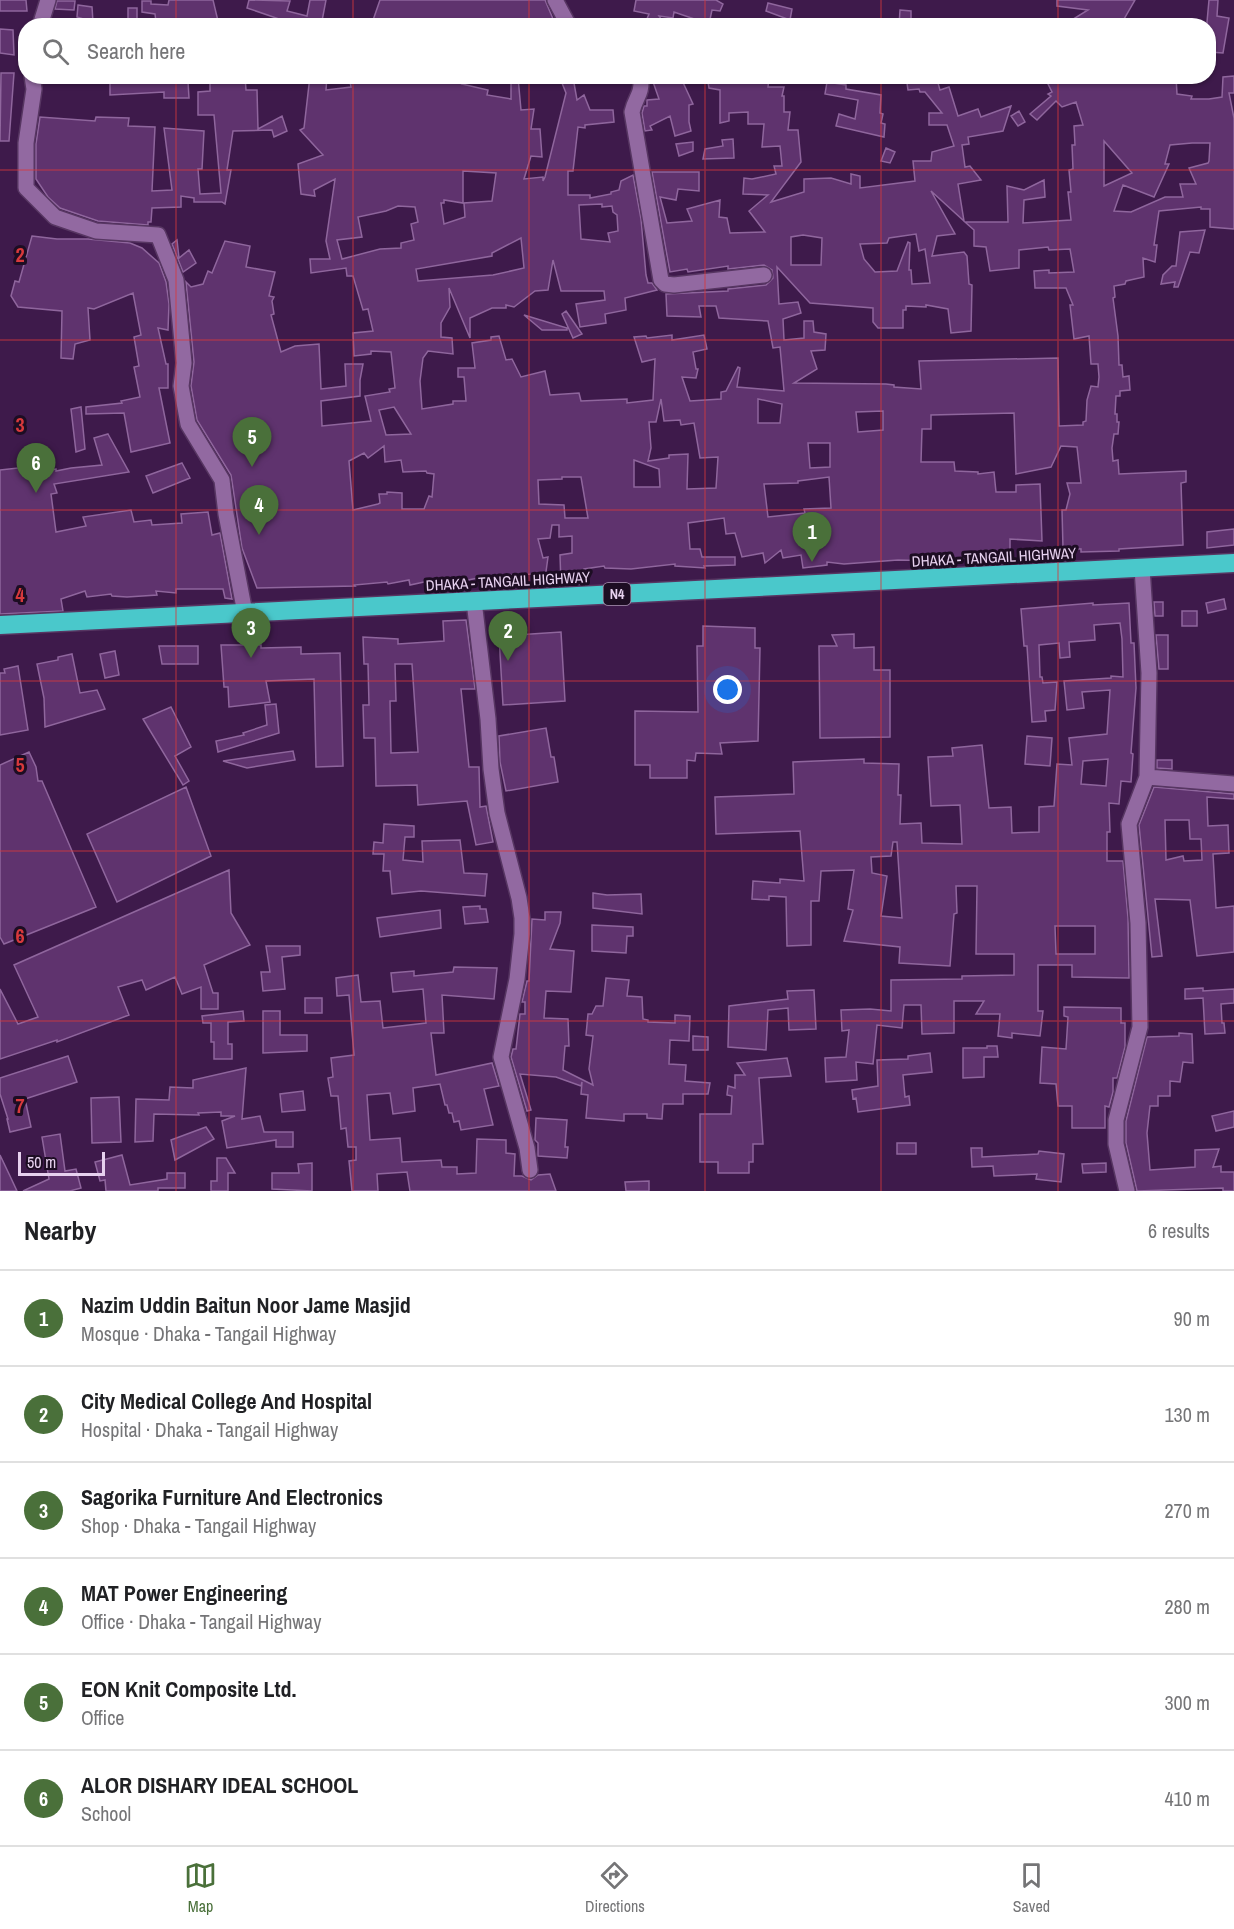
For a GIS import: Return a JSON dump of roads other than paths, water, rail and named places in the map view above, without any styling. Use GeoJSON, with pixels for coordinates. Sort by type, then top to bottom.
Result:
{"type":"FeatureCollection","features":[{"type":"Feature","properties":{"kind":"highway","name":"DHAKA - TANGAIL HIGHWAY"},"geometry":{"type":"LineString","coordinates":[[0,625],[1234,563]]}},
{"type":"Feature","properties":{"kind":"street"},"geometry":{"type":"LineString","coordinates":[[42,18],[48,0]]}},
{"type":"Feature","properties":{"kind":"street"},"geometry":{"type":"LineString","coordinates":[[555,0],[565,18]]}},
{"type":"Feature","properties":{"kind":"street"},"geometry":{"type":"LineString","coordinates":[[33,84],[26,144],[26,188],[55,217],[96,231],[158,235],[176,280],[184,363],[182,386],[188,424],[222,480],[226,514],[245,613]]}},
{"type":"Feature","properties":{"kind":"street"},"geometry":{"type":"LineString","coordinates":[[641,84],[641,95],[632,112],[661,280],[665,284],[674,285],[764,275]]}},
{"type":"Feature","properties":{"kind":"street"},"geometry":{"type":"LineString","coordinates":[[1127,1191],[1116,1144],[1116,1120],[1140,1027],[1138,923],[1129,824],[1147,777],[1149,673],[1142,568]]}},
{"type":"Feature","properties":{"kind":"street"},"geometry":{"type":"LineString","coordinates":[[474,601],[497,813],[522,918],[517,979],[501,1057],[527,1148],[530,1170]]}},
{"type":"Feature","properties":{"kind":"street"},"geometry":{"type":"LineString","coordinates":[[1147,777],[1234,784]]}},
{"type":"Feature","properties":{"kind":"place","name":"EON Knit Composite Ltd."},"geometry":{"type":"Point","coordinates":[252,467]}},
{"type":"Feature","properties":{"kind":"place","name":"ALOR DISHARY IDEAL SCHOOL"},"geometry":{"type":"Point","coordinates":[36,493]}},
{"type":"Feature","properties":{"kind":"place","name":"MAT Power Engineering"},"geometry":{"type":"Point","coordinates":[259,535]}},
{"type":"Feature","properties":{"kind":"place","name":"Nazim Uddin Baitun Noor Jame Masjid"},"geometry":{"type":"Point","coordinates":[812,562]}},
{"type":"Feature","properties":{"kind":"place","name":"Sagorika Furniture And Electronics"},"geometry":{"type":"Point","coordinates":[251,658]}},
{"type":"Feature","properties":{"kind":"place","name":"City Medical College And Hospital"},"geometry":{"type":"Point","coordinates":[508,661]}}]}
